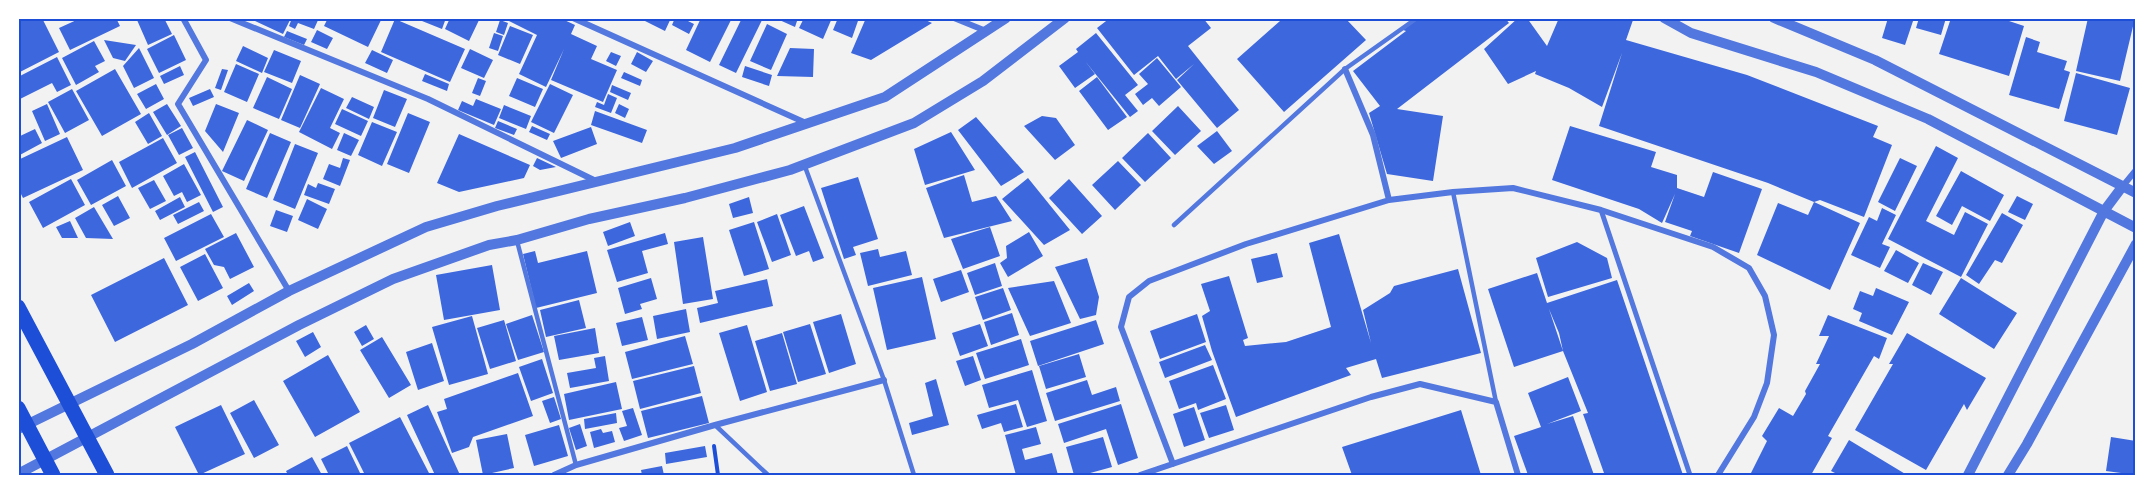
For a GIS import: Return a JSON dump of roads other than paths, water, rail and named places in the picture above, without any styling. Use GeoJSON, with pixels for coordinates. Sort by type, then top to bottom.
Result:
{"type":"FeatureCollection","features":[{"type":"Feature","properties":{"kind":"main road"},"geometry":{"type":"LineString","coordinates":[[18,307],[107,475]]}},
{"type":"Feature","properties":{"kind":"main road"},"geometry":{"type":"LineString","coordinates":[[18,408],[22,427],[46,459],[53,475]]}},
{"type":"Feature","properties":{"kind":"street"},"geometry":{"type":"LineString","coordinates":[[183,18],[206,60],[178,104],[289,291]]}},
{"type":"Feature","properties":{"kind":"street"},"geometry":{"type":"LineString","coordinates":[[230,18],[428,99],[598,182]]}},
{"type":"Feature","properties":{"kind":"street"},"geometry":{"type":"LineString","coordinates":[[573,18],[809,125]]}},
{"type":"Feature","properties":{"kind":"street"},"geometry":{"type":"LineString","coordinates":[[954,18],[986,32]]}},
{"type":"Feature","properties":{"kind":"street"},"geometry":{"type":"LineString","coordinates":[[22,427],[192,344],[289,291],[426,227],[497,206],[735,148],[809,125],[885,97],[1006,18]]}},
{"type":"Feature","properties":{"kind":"street"},"geometry":{"type":"LineString","coordinates":[[18,474],[289,330],[393,279],[489,245],[517,240],[589,219],[717,190],[790,170],[914,123],[983,81],[1065,18]]}},
{"type":"Feature","properties":{"kind":"street"},"geometry":{"type":"LineString","coordinates":[[1664,18],[1690,33],[1816,72],[1928,118],[2136,228]]}},
{"type":"Feature","properties":{"kind":"street"},"geometry":{"type":"LineString","coordinates":[[1774,18],[1875,60],[2136,193]]}},
{"type":"Feature","properties":{"kind":"street"},"geometry":{"type":"LineString","coordinates":[[1346,69],[1373,135],[1389,201]]}},
{"type":"Feature","properties":{"kind":"street"},"geometry":{"type":"LineString","coordinates":[[1968,475],[2104,212],[2136,170]]}},
{"type":"Feature","properties":{"kind":"street"},"geometry":{"type":"LineString","coordinates":[[1173,464],[1121,327],[1129,297],[1149,281],[1246,244],[1389,201],[1452,192],[1513,188],[1601,210],[1713,247],[1749,268],[1765,296],[1774,335],[1767,383],[1754,417],[1718,475]]}},
{"type":"Feature","properties":{"kind":"street"},"geometry":{"type":"LineString","coordinates":[[1601,210],[1690,475]]}},
{"type":"Feature","properties":{"kind":"street"},"geometry":{"type":"LineString","coordinates":[[2008,475],[2136,244]]}},
{"type":"Feature","properties":{"kind":"street"},"geometry":{"type":"LineString","coordinates":[[554,475],[576,465],[884,380]]}},
{"type":"Feature","properties":{"kind":"street"},"geometry":{"type":"LineString","coordinates":[[1140,475],[1360,401],[1420,384],[1496,402],[1518,475]]}},
{"type":"Feature","properties":{"kind":"lane"},"geometry":{"type":"LineString","coordinates":[[1174,225],[1346,69],[1417,18]]}},
{"type":"Feature","properties":{"kind":"lane"},"geometry":{"type":"LineString","coordinates":[[804,164],[884,380],[914,475]]}},
{"type":"Feature","properties":{"kind":"lane"},"geometry":{"type":"LineString","coordinates":[[1452,192],[1496,402]]}},
{"type":"Feature","properties":{"kind":"lane"},"geometry":{"type":"LineString","coordinates":[[517,240],[576,465]]}},
{"type":"Feature","properties":{"kind":"lane"},"geometry":{"type":"LineString","coordinates":[[715,425],[768,475]]}}]}
